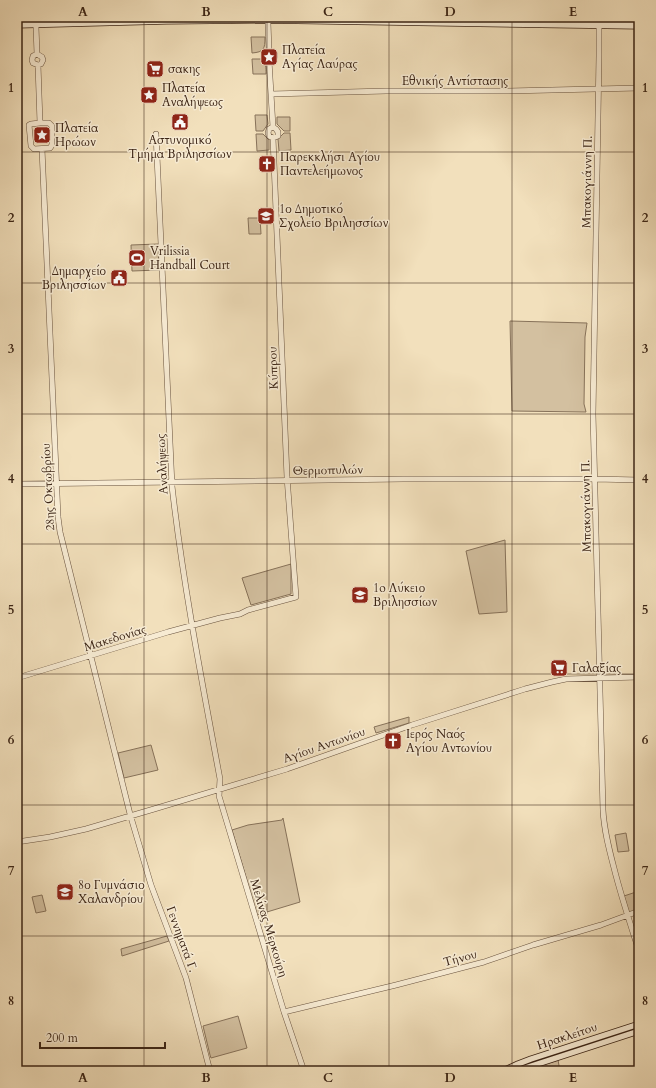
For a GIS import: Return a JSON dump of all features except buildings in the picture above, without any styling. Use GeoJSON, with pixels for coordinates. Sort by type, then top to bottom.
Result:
{"type":"FeatureCollection","features":[{"type":"Feature","properties":{"kind":"main road"},"geometry":{"type":"LineString","coordinates":[[17,25],[37,21],[100,17]]}},
{"type":"Feature","properties":{"kind":"main road"},"geometry":{"type":"LineString","coordinates":[[462,17],[639,26]]}},
{"type":"Feature","properties":{"kind":"main road"},"geometry":{"type":"LineString","coordinates":[[17,19],[37,21],[166,21],[266,18],[599,24],[639,21]]}},
{"type":"Feature","properties":{"kind":"main road","name":"Ηρακλείτου"},"geometry":{"type":"LineString","coordinates":[[503,1071],[531,1060],[639,1024]]}},
{"type":"Feature","properties":{"kind":"main road","name":"Ηρακλείτου"},"geometry":{"type":"LineString","coordinates":[[516,1071],[639,1031]]}},
{"type":"Feature","properties":{"kind":"street"},"geometry":{"type":"LineString","coordinates":[[266,18],[269,51],[265,53],[264,56],[266,60],[269,61],[271,94]]}},
{"type":"Feature","properties":{"kind":"street"},"geometry":{"type":"LineString","coordinates":[[37,21],[37,54],[34,55],[32,60],[33,63],[38,65],[40,123]]}},
{"type":"Feature","properties":{"kind":"street","name":"Μπακογιάννη Π."},"geometry":{"type":"LineString","coordinates":[[599,24],[593,400],[603,819],[608,848],[639,951]]}},
{"type":"Feature","properties":{"kind":"street","name":"Εθνικής Αντίστασης"},"geometry":{"type":"LineString","coordinates":[[271,94],[639,88]]}},
{"type":"Feature","properties":{"kind":"street","name":"Κύπρου"},"geometry":{"type":"LineString","coordinates":[[271,94],[273,127],[276,128],[278,132],[278,136],[273,138],[287,480],[296,597]]}},
{"type":"Feature","properties":{"kind":"street"},"geometry":{"type":"LineString","coordinates":[[40,123],[49,123],[52,126],[52,145],[48,148],[34,149],[31,148],[30,145],[29,126],[30,124],[40,123]]}},
{"type":"Feature","properties":{"kind":"street","name":"Αναλήψεως"},"geometry":{"type":"LineString","coordinates":[[156,134],[172,482],[176,520],[192,626],[220,779],[219,790]]}},
{"type":"Feature","properties":{"kind":"street","name":"28ης Οκτωβρίου"},"geometry":{"type":"LineString","coordinates":[[42,149],[58,518],[60,532],[102,704],[131,816]]}},
{"type":"Feature","properties":{"kind":"street","name":"Θερμοπυλών"},"geometry":{"type":"LineString","coordinates":[[17,484],[287,480],[639,480]]}},
{"type":"Feature","properties":{"kind":"street","name":"Μακεδονίας"},"geometry":{"type":"LineString","coordinates":[[17,678],[168,632],[220,618],[239,610],[248,610],[296,597]]}},
{"type":"Feature","properties":{"kind":"street","name":"Αγίου Αντωνίου"},"geometry":{"type":"LineString","coordinates":[[17,842],[86,829],[219,790],[287,769],[375,738],[525,689],[564,679],[639,677]]}},
{"type":"Feature","properties":{"kind":"street","name":"Μελίνας Μερκούρη"},"geometry":{"type":"LineString","coordinates":[[219,790],[223,812],[284,1012],[304,1071]]}},
{"type":"Feature","properties":{"kind":"street","name":"Γεννηματά Γ."},"geometry":{"type":"LineString","coordinates":[[131,816],[151,885],[186,978],[210,1071]]}},
{"type":"Feature","properties":{"kind":"street","name":"Τήνου"},"geometry":{"type":"LineString","coordinates":[[284,1012],[484,962],[639,911]]}},
{"type":"Feature","properties":{"kind":"shaded area"},"geometry":{"type":"Polygon","coordinates":[[[251,37],[265,37],[265,44],[261,51],[252,53],[251,37]]]}},
{"type":"Feature","properties":{"kind":"shaded area"},"geometry":{"type":"Polygon","coordinates":[[[252,59],[261,59],[264,62],[266,74],[253,74],[252,59]]]}},
{"type":"Feature","properties":{"kind":"shaded area"},"geometry":{"type":"Polygon","coordinates":[[[255,115],[267,115],[268,124],[263,131],[256,131],[255,115]]]}},
{"type":"Feature","properties":{"kind":"shaded area"},"geometry":{"type":"Polygon","coordinates":[[[277,117],[290,117],[290,131],[284,131],[277,124],[277,117]]]}},
{"type":"Feature","properties":{"kind":"shaded area"},"geometry":{"type":"Polygon","coordinates":[[[284,133],[290,133],[291,150],[279,151],[278,139],[284,133]]]}},
{"type":"Feature","properties":{"kind":"shaded area"},"geometry":{"type":"Polygon","coordinates":[[[256,134],[263,134],[269,140],[269,150],[257,151],[256,134]]]}},
{"type":"Feature","properties":{"kind":"shaded area"},"geometry":{"type":"Polygon","coordinates":[[[248,218],[260,218],[261,234],[249,234],[248,218]]]}},
{"type":"Feature","properties":{"kind":"shaded area"},"geometry":{"type":"Polygon","coordinates":[[[158,244],[159,270],[132,271],[131,245],[158,244]]]}},
{"type":"Feature","properties":{"kind":"shaded area"},"geometry":{"type":"Polygon","coordinates":[[[510,321],[587,323],[585,337],[584,404],[586,412],[512,411],[510,321]]]}},
{"type":"Feature","properties":{"kind":"shaded area"},"geometry":{"type":"Polygon","coordinates":[[[505,540],[507,612],[479,614],[466,551],[505,540]]]}},
{"type":"Feature","properties":{"kind":"shaded area"},"geometry":{"type":"Polygon","coordinates":[[[291,564],[291,594],[251,605],[242,578],[291,564]]]}},
{"type":"Feature","properties":{"kind":"shaded area"},"geometry":{"type":"Polygon","coordinates":[[[409,717],[409,723],[376,733],[374,727],[409,717]]]}},
{"type":"Feature","properties":{"kind":"shaded area"},"geometry":{"type":"Polygon","coordinates":[[[151,745],[158,770],[124,778],[118,753],[151,745]]]}},
{"type":"Feature","properties":{"kind":"shaded area"},"geometry":{"type":"Polygon","coordinates":[[[283,818],[300,902],[257,915],[232,830],[248,825],[282,820],[283,818]]]}},
{"type":"Feature","properties":{"kind":"shaded area"},"geometry":{"type":"Polygon","coordinates":[[[626,833],[629,851],[618,852],[615,835],[626,833]]]}},
{"type":"Feature","properties":{"kind":"shaded area"},"geometry":{"type":"Polygon","coordinates":[[[639,891],[639,909],[629,913],[624,896],[639,891]]]}},
{"type":"Feature","properties":{"kind":"shaded area"},"geometry":{"type":"Polygon","coordinates":[[[42,895],[46,911],[36,913],[32,897],[42,895]]]}},
{"type":"Feature","properties":{"kind":"shaded area"},"geometry":{"type":"Polygon","coordinates":[[[167,936],[169,941],[122,956],[121,949],[167,936]]]}},
{"type":"Feature","properties":{"kind":"shaded area"},"geometry":{"type":"Polygon","coordinates":[[[238,1016],[247,1048],[211,1058],[203,1026],[238,1016]]]}},
{"type":"Feature","properties":{"kind":"shaded area"},"geometry":{"type":"Polygon","coordinates":[[[558,1060],[560,1071],[533,1071],[533,1068],[558,1060]]]}},
{"type":"Feature","properties":{"kind":"place","name":"Πλατεία Αγίας Λαύρας"},"geometry":{"type":"Point","coordinates":[269,57]}},
{"type":"Feature","properties":{"kind":"place","name":"σακης"},"geometry":{"type":"Point","coordinates":[155,69]}},
{"type":"Feature","properties":{"kind":"place","name":"Πλατεία Αναλήψεως"},"geometry":{"type":"Point","coordinates":[149,95]}},
{"type":"Feature","properties":{"kind":"place","name":"Αστυνομικό Τμήμα Βριλησσίων"},"geometry":{"type":"Point","coordinates":[180,122]}},
{"type":"Feature","properties":{"kind":"place","name":"Πλατεία Ηρώων"},"geometry":{"type":"Point","coordinates":[42,135]}},
{"type":"Feature","properties":{"kind":"place","name":"Παρεκκλήσι Αγίου Παντελεήμωνος"},"geometry":{"type":"Point","coordinates":[267,164]}},
{"type":"Feature","properties":{"kind":"place","name":"1ο Δημοτικό Σχολείο Βριλησσίων"},"geometry":{"type":"Point","coordinates":[266,216]}},
{"type":"Feature","properties":{"kind":"place","name":"Vrilissia Handball Court"},"geometry":{"type":"Point","coordinates":[137,258]}},
{"type":"Feature","properties":{"kind":"place","name":"Δημαρχείο Βριλησσίων"},"geometry":{"type":"Point","coordinates":[119,278]}},
{"type":"Feature","properties":{"kind":"place","name":"1o Λύκειο Βριλησσίων"},"geometry":{"type":"Point","coordinates":[360,595]}},
{"type":"Feature","properties":{"kind":"place","name":"Γαλαξίας"},"geometry":{"type":"Point","coordinates":[559,668]}},
{"type":"Feature","properties":{"kind":"place","name":"Ιερός Ναός Αγίου Αντωνίου"},"geometry":{"type":"Point","coordinates":[393,741]}},
{"type":"Feature","properties":{"kind":"place","name":"8ο Γυμνάσιο Χαλανδρίου"},"geometry":{"type":"Point","coordinates":[65,892]}}]}
